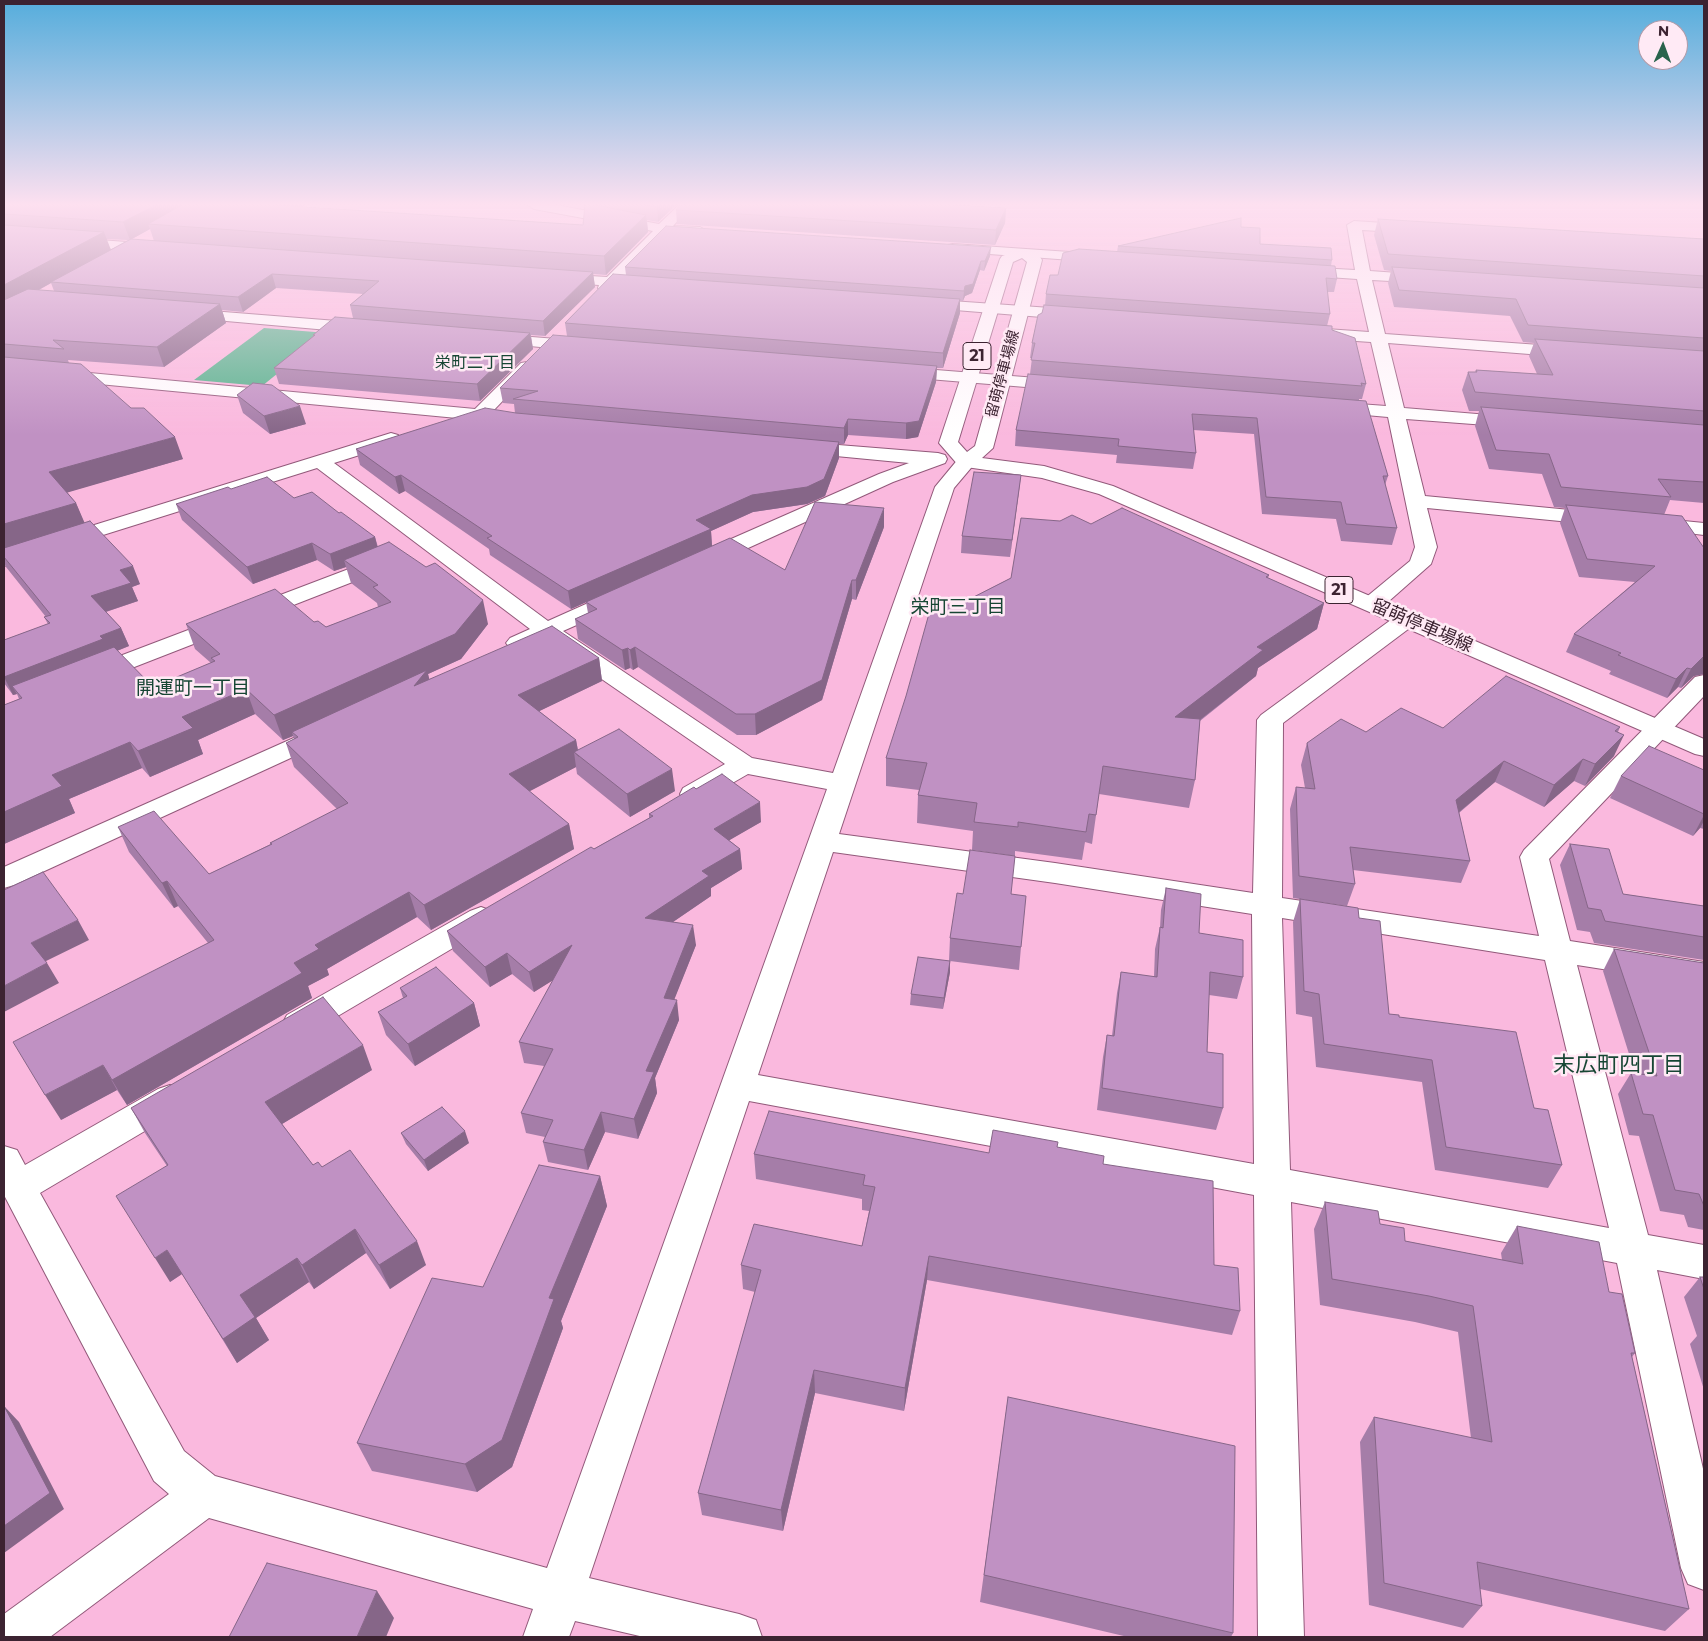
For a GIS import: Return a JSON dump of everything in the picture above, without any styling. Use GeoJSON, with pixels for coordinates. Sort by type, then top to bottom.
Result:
{"type":"FeatureCollection","features":[{"type":"Feature","properties":{"kind":"street"},"geometry":{"type":"LineString","coordinates":[[605,282],[657,285]]}},
{"type":"Feature","properties":{"kind":"street"},"geometry":{"type":"LineString","coordinates":[[595,298],[611,282]]}},
{"type":"Feature","properties":{"kind":"street","name":"留萌停車場線"},"geometry":{"type":"LineString","coordinates":[[952,461],[948,443],[1000,282]]}},
{"type":"Feature","properties":{"kind":"street","name":"留萌停車場線"},"geometry":{"type":"LineString","coordinates":[[952,461],[984,448],[1029,282]]}},
{"type":"Feature","properties":{"kind":"street"},"geometry":{"type":"LineString","coordinates":[[1365,282],[1417,501],[1426,547],[1420,564],[1372,604]]}},
{"type":"Feature","properties":{"kind":"street"},"geometry":{"type":"LineString","coordinates":[[910,303],[1091,316]]}},
{"type":"Feature","properties":{"kind":"street"},"geometry":{"type":"LineString","coordinates":[[169,312],[374,329]]}},
{"type":"Feature","properties":{"kind":"street"},"geometry":{"type":"LineString","coordinates":[[4,560],[319,461],[479,415],[563,331]]}},
{"type":"Feature","properties":{"kind":"street"},"geometry":{"type":"LineString","coordinates":[[1300,332],[1585,353]]}},
{"type":"Feature","properties":{"kind":"street"},"geometry":{"type":"LineString","coordinates":[[482,338],[599,348]]}},
{"type":"Feature","properties":{"kind":"street"},"geometry":{"type":"LineString","coordinates":[[4,370],[479,415],[519,422]]}},
{"type":"Feature","properties":{"kind":"street"},"geometry":{"type":"LineString","coordinates":[[882,370],[1078,386]]}},
{"type":"Feature","properties":{"kind":"street"},"geometry":{"type":"LineString","coordinates":[[1317,406],[1526,423]]}},
{"type":"Feature","properties":{"kind":"street"},"geometry":{"type":"LineString","coordinates":[[784,446],[952,461]]}},
{"type":"Feature","properties":{"kind":"street"},"geometry":{"type":"LineString","coordinates":[[319,461],[413,550],[546,630],[744,765],[842,783]]}},
{"type":"Feature","properties":{"kind":"street"},"geometry":{"type":"LineString","coordinates":[[689,566],[886,478],[952,461]]}},
{"type":"Feature","properties":{"kind":"street"},"geometry":{"type":"LineString","coordinates":[[546,1637],[952,461]]}},
{"type":"Feature","properties":{"kind":"street","name":"留萌停車場線"},"geometry":{"type":"LineString","coordinates":[[952,461],[1044,472],[1106,490],[1704,748]]}},
{"type":"Feature","properties":{"kind":"street"},"geometry":{"type":"LineString","coordinates":[[1417,501],[1704,529]]}},
{"type":"Feature","properties":{"kind":"street"},"geometry":{"type":"LineString","coordinates":[[68,685],[413,550]]}},
{"type":"Feature","properties":{"kind":"street"},"geometry":{"type":"LineString","coordinates":[[502,650],[644,586]]}},
{"type":"Feature","properties":{"kind":"street"},"geometry":{"type":"LineString","coordinates":[[1281,1637],[1267,907],[1270,720],[1407,619]]}},
{"type":"Feature","properties":{"kind":"street"},"geometry":{"type":"LineString","coordinates":[[1704,682],[1534,857],[1633,1249],[1704,1568]]}},
{"type":"Feature","properties":{"kind":"street"},"geometry":{"type":"LineString","coordinates":[[4,878],[343,724]]}},
{"type":"Feature","properties":{"kind":"street"},"geometry":{"type":"LineString","coordinates":[[666,810],[744,765]]}},
{"type":"Feature","properties":{"kind":"street"},"geometry":{"type":"LineString","coordinates":[[822,841],[1055,873],[1557,952],[1704,973]]}},
{"type":"Feature","properties":{"kind":"street"},"geometry":{"type":"LineString","coordinates":[[277,1036],[502,906]]}},
{"type":"Feature","properties":{"kind":"street"},"geometry":{"type":"LineString","coordinates":[[738,1085],[1704,1262]]}},
{"type":"Feature","properties":{"kind":"street"},"geometry":{"type":"LineString","coordinates":[[191,1086],[11,1174],[169,1466],[204,1494],[560,1594],[739,1637]]}},
{"type":"Feature","properties":{"kind":"street"},"geometry":{"type":"LineString","coordinates":[[12,1637],[204,1494]]}},
{"type":"Feature","properties":{"kind":"green space"},"geometry":{"type":"Polygon","coordinates":[[[264,328],[328,333],[262,386],[194,380],[264,328]]]}},
{"type":"Feature","properties":{"kind":"building"},"geometry":{"type":"Polygon","coordinates":[[[52,282],[261,282],[238,297],[52,282]]]}},
{"type":"Feature","properties":{"kind":"building"},"geometry":{"type":"Polygon","coordinates":[[[378,282],[583,282],[543,321],[350,305],[378,282]]]}},
{"type":"Feature","properties":{"kind":"building"},"geometry":{"type":"Polygon","coordinates":[[[606,282],[718,282],[960,299],[943,353],[565,323],[606,282]]]}},
{"type":"Feature","properties":{"kind":"building"},"geometry":{"type":"Polygon","coordinates":[[[831,282],[974,282],[973,284],[965,286],[964,291],[831,282]]]}},
{"type":"Feature","properties":{"kind":"building"},"geometry":{"type":"Polygon","coordinates":[[[1049,282],[1326,282],[1330,314],[1046,294],[1049,282]]]}},
{"type":"Feature","properties":{"kind":"building"},"geometry":{"type":"Polygon","coordinates":[[[1396,282],[1609,282],[1704,288],[1704,338],[1528,325],[1516,299],[1399,290],[1396,282]]]}},
{"type":"Feature","properties":{"kind":"building"},"geometry":{"type":"Polygon","coordinates":[[[28,289],[220,304],[157,347],[53,340],[64,349],[4,344],[4,300],[28,289]]]}},
{"type":"Feature","properties":{"kind":"building"},"geometry":{"type":"Polygon","coordinates":[[[1044,305],[1332,326],[1332,330],[1355,338],[1366,384],[1361,383],[1362,386],[1031,360],[1035,343],[1032,343],[1038,315],[1042,313],[1044,305]]]}},
{"type":"Feature","properties":{"kind":"building"},"geometry":{"type":"Polygon","coordinates":[[[335,317],[530,333],[477,384],[274,368],[335,317]]]}},
{"type":"Feature","properties":{"kind":"building"},"geometry":{"type":"Polygon","coordinates":[[[553,335],[937,366],[919,421],[906,423],[848,419],[844,428],[513,399],[538,391],[500,388],[553,335]]]}},
{"type":"Feature","properties":{"kind":"building"},"geometry":{"type":"Polygon","coordinates":[[[1535,339],[1704,351],[1704,411],[1475,392],[1468,372],[1477,372],[1476,370],[1553,375],[1535,339]]]}},
{"type":"Feature","properties":{"kind":"building"},"geometry":{"type":"Polygon","coordinates":[[[4,357],[81,364],[131,408],[144,408],[175,437],[49,472],[76,503],[4,524],[4,357]]]}},
{"type":"Feature","properties":{"kind":"building"},"geometry":{"type":"Polygon","coordinates":[[[1028,374],[1366,401],[1388,476],[1383,476],[1397,528],[1346,524],[1341,502],[1266,497],[1257,418],[1192,414],[1196,453],[1118,446],[1119,439],[1016,430],[1028,374]]]}},
{"type":"Feature","properties":{"kind":"building"},"geometry":{"type":"Polygon","coordinates":[[[253,383],[272,385],[300,406],[264,416],[237,395],[253,383]]]}},
{"type":"Feature","properties":{"kind":"building"},"geometry":{"type":"Polygon","coordinates":[[[1481,407],[1704,425],[1704,482],[1658,479],[1671,497],[1561,487],[1549,454],[1496,450],[1481,407]]]}},
{"type":"Feature","properties":{"kind":"building"},"geometry":{"type":"Polygon","coordinates":[[[485,408],[516,413],[839,442],[824,479],[807,487],[752,495],[696,520],[711,529],[568,591],[487,538],[492,536],[401,475],[395,477],[356,449],[485,408]]]}},
{"type":"Feature","properties":{"kind":"building"},"geometry":{"type":"Polygon","coordinates":[[[974,472],[1021,475],[1012,540],[962,536],[974,472]]]}},
{"type":"Feature","properties":{"kind":"building"},"geometry":{"type":"Polygon","coordinates":[[[267,477],[294,498],[312,492],[375,537],[330,554],[312,543],[247,567],[176,504],[228,487],[231,489],[267,477]]]}},
{"type":"Feature","properties":{"kind":"building"},"geometry":{"type":"Polygon","coordinates":[[[815,502],[884,508],[856,580],[852,580],[822,680],[755,714],[736,714],[635,647],[630,650],[628,648],[622,650],[575,619],[597,609],[586,602],[730,538],[785,570],[815,502]]]}},
{"type":"Feature","properties":{"kind":"building"},"geometry":{"type":"Polygon","coordinates":[[[1566,505],[1682,516],[1704,548],[1704,657],[1691,669],[1687,668],[1676,679],[1618,655],[1621,653],[1574,634],[1655,566],[1587,559],[1566,505]]]}},
{"type":"Feature","properties":{"kind":"building"},"geometry":{"type":"Polygon","coordinates":[[[1122,508],[1269,575],[1266,577],[1324,603],[1257,647],[1263,650],[1175,717],[1200,719],[1195,780],[1103,766],[1096,815],[1089,814],[1086,832],[1018,822],[1018,827],[974,822],[977,803],[918,795],[927,763],[886,758],[906,696],[932,603],[956,606],[1011,578],[1021,518],[1060,521],[1072,515],[1091,524],[1122,508]]]}},
{"type":"Feature","properties":{"kind":"building"},"geometry":{"type":"Polygon","coordinates":[[[90,521],[133,566],[120,570],[131,583],[91,596],[121,628],[100,636],[103,639],[4,677],[4,640],[50,623],[44,617],[51,615],[4,557],[4,548],[90,521]]]}},
{"type":"Feature","properties":{"kind":"building"},"geometry":{"type":"Polygon","coordinates":[[[389,542],[426,567],[435,563],[483,600],[455,634],[274,715],[246,689],[182,717],[193,728],[138,751],[130,742],[52,775],[62,786],[4,812],[4,705],[22,698],[12,686],[114,647],[153,687],[215,661],[211,658],[220,654],[186,624],[275,589],[314,622],[318,621],[326,627],[391,602],[373,587],[378,585],[344,560],[389,542]]]}},
{"type":"Feature","properties":{"kind":"building"},"geometry":{"type":"Polygon","coordinates":[[[552,626],[599,658],[518,695],[576,740],[509,774],[569,824],[424,905],[409,892],[315,945],[319,949],[294,963],[302,973],[112,1080],[103,1065],[45,1095],[13,1042],[214,940],[167,881],[162,883],[118,827],[154,811],[209,874],[272,844],[270,843],[348,803],[286,743],[298,737],[292,732],[427,670],[414,686],[552,626]]]}},
{"type":"Feature","properties":{"kind":"building"},"geometry":{"type":"Polygon","coordinates":[[[1506,676],[1620,727],[1615,731],[1624,735],[1595,764],[1583,759],[1554,785],[1504,761],[1456,800],[1470,861],[1350,847],[1355,884],[1299,876],[1296,787],[1315,789],[1307,743],[1341,719],[1366,732],[1401,708],[1443,728],[1506,676]]]}},
{"type":"Feature","properties":{"kind":"building"},"geometry":{"type":"Polygon","coordinates":[[[619,729],[672,769],[627,794],[574,752],[619,729]]]}},
{"type":"Feature","properties":{"kind":"building"},"geometry":{"type":"Polygon","coordinates":[[[1649,746],[1704,770],[1704,814],[1621,776],[1649,746]]]}},
{"type":"Feature","properties":{"kind":"building"},"geometry":{"type":"Polygon","coordinates":[[[722,774],[760,802],[714,829],[740,849],[702,871],[709,876],[645,918],[693,925],[664,998],[677,1000],[646,1071],[654,1072],[634,1119],[601,1112],[584,1150],[543,1142],[553,1120],[521,1113],[553,1049],[519,1042],[572,945],[529,972],[507,953],[485,967],[447,931],[591,847],[594,849],[653,816],[649,814],[694,787],[696,789],[722,774]]]}},
{"type":"Feature","properties":{"kind":"building"},"geometry":{"type":"Polygon","coordinates":[[[1570,844],[1609,849],[1623,894],[1704,906],[1704,937],[1605,921],[1601,910],[1588,908],[1570,844]]]}},
{"type":"Feature","properties":{"kind":"building"},"geometry":{"type":"Polygon","coordinates":[[[970,850],[1015,856],[1011,894],[1026,896],[1021,947],[950,938],[957,893],[963,894],[970,850]]]}},
{"type":"Feature","properties":{"kind":"building"},"geometry":{"type":"Polygon","coordinates":[[[43,872],[78,920],[31,943],[47,963],[4,986],[4,890],[43,872]]]}},
{"type":"Feature","properties":{"kind":"building"},"geometry":{"type":"Polygon","coordinates":[[[1166,888],[1201,894],[1199,933],[1243,940],[1243,977],[1210,972],[1207,1052],[1223,1054],[1223,1108],[1102,1088],[1107,1035],[1114,1036],[1121,972],[1157,977],[1160,927],[1163,928],[1166,888]]]}},
{"type":"Feature","properties":{"kind":"building"},"geometry":{"type":"Polygon","coordinates":[[[1300,899],[1358,908],[1359,918],[1380,921],[1389,1014],[1399,1015],[1399,1017],[1516,1032],[1534,1108],[1548,1110],[1562,1165],[1446,1147],[1432,1060],[1324,1044],[1319,994],[1304,991],[1300,899]]]}},
{"type":"Feature","properties":{"kind":"building"},"geometry":{"type":"Polygon","coordinates":[[[1614,949],[1704,963],[1704,1206],[1699,1194],[1675,1190],[1653,1115],[1643,1114],[1631,1073],[1657,1076],[1614,949]]]}},
{"type":"Feature","properties":{"kind":"building"},"geometry":{"type":"Polygon","coordinates":[[[918,957],[950,961],[944,998],[911,994],[918,957]]]}},
{"type":"Feature","properties":{"kind":"building"},"geometry":{"type":"Polygon","coordinates":[[[436,967],[474,1003],[408,1044],[378,1012],[407,996],[400,988],[436,967]]]}},
{"type":"Feature","properties":{"kind":"building"},"geometry":{"type":"Polygon","coordinates":[[[323,997],[363,1045],[265,1102],[313,1165],[318,1162],[322,1167],[350,1150],[417,1241],[379,1265],[355,1229],[302,1265],[297,1258],[240,1295],[255,1317],[223,1339],[167,1250],[155,1258],[116,1196],[168,1165],[131,1108],[323,997]]]}},
{"type":"Feature","properties":{"kind":"building"},"geometry":{"type":"Polygon","coordinates":[[[442,1107],[465,1131],[424,1160],[401,1133],[442,1107]]]}},
{"type":"Feature","properties":{"kind":"building"},"geometry":{"type":"Polygon","coordinates":[[[769,1111],[989,1153],[993,1130],[1058,1142],[1057,1147],[1104,1156],[1103,1164],[1213,1181],[1214,1265],[1238,1268],[1240,1311],[929,1256],[905,1388],[814,1370],[781,1510],[698,1493],[761,1270],[741,1265],[754,1224],[862,1246],[875,1187],[863,1185],[865,1175],[754,1154],[769,1111]]]}},
{"type":"Feature","properties":{"kind":"building"},"geometry":{"type":"Polygon","coordinates":[[[539,1165],[600,1176],[549,1298],[554,1299],[502,1440],[465,1464],[357,1443],[432,1278],[483,1287],[539,1165]]]}},
{"type":"Feature","properties":{"kind":"building"},"geometry":{"type":"Polygon","coordinates":[[[1325,1202],[1378,1211],[1380,1224],[1404,1228],[1405,1241],[1523,1264],[1517,1226],[1599,1242],[1609,1292],[1622,1294],[1635,1353],[1631,1353],[1689,1609],[1477,1562],[1482,1606],[1384,1583],[1374,1417],[1492,1442],[1473,1306],[1429,1296],[1332,1279],[1325,1202]]]}},
{"type":"Feature","properties":{"kind":"building"},"geometry":{"type":"Polygon","coordinates":[[[1700,1277],[1704,1277],[1704,1289],[1700,1277]]]}},
{"type":"Feature","properties":{"kind":"building"},"geometry":{"type":"Polygon","coordinates":[[[1008,1397],[1235,1446],[1233,1633],[984,1575],[1008,1397]]]}},
{"type":"Feature","properties":{"kind":"building"},"geometry":{"type":"Polygon","coordinates":[[[4,1406],[50,1493],[4,1526],[4,1406]]]}},
{"type":"Feature","properties":{"kind":"building"},"geometry":{"type":"Polygon","coordinates":[[[267,1563],[377,1591],[357,1637],[229,1637],[267,1563]]]}},
{"type":"Feature","properties":{"kind":"district","name":"栄町二丁目"},"geometry":{"type":"Point","coordinates":[475,363]}},
{"type":"Feature","properties":{"kind":"district","name":"栄町三丁目"},"geometry":{"type":"Point","coordinates":[958,607]}},
{"type":"Feature","properties":{"kind":"district","name":"開運町一丁目"},"geometry":{"type":"Point","coordinates":[193,688]}},
{"type":"Feature","properties":{"kind":"district","name":"末広町四丁目"},"geometry":{"type":"Point","coordinates":[1619,1066]}}]}
